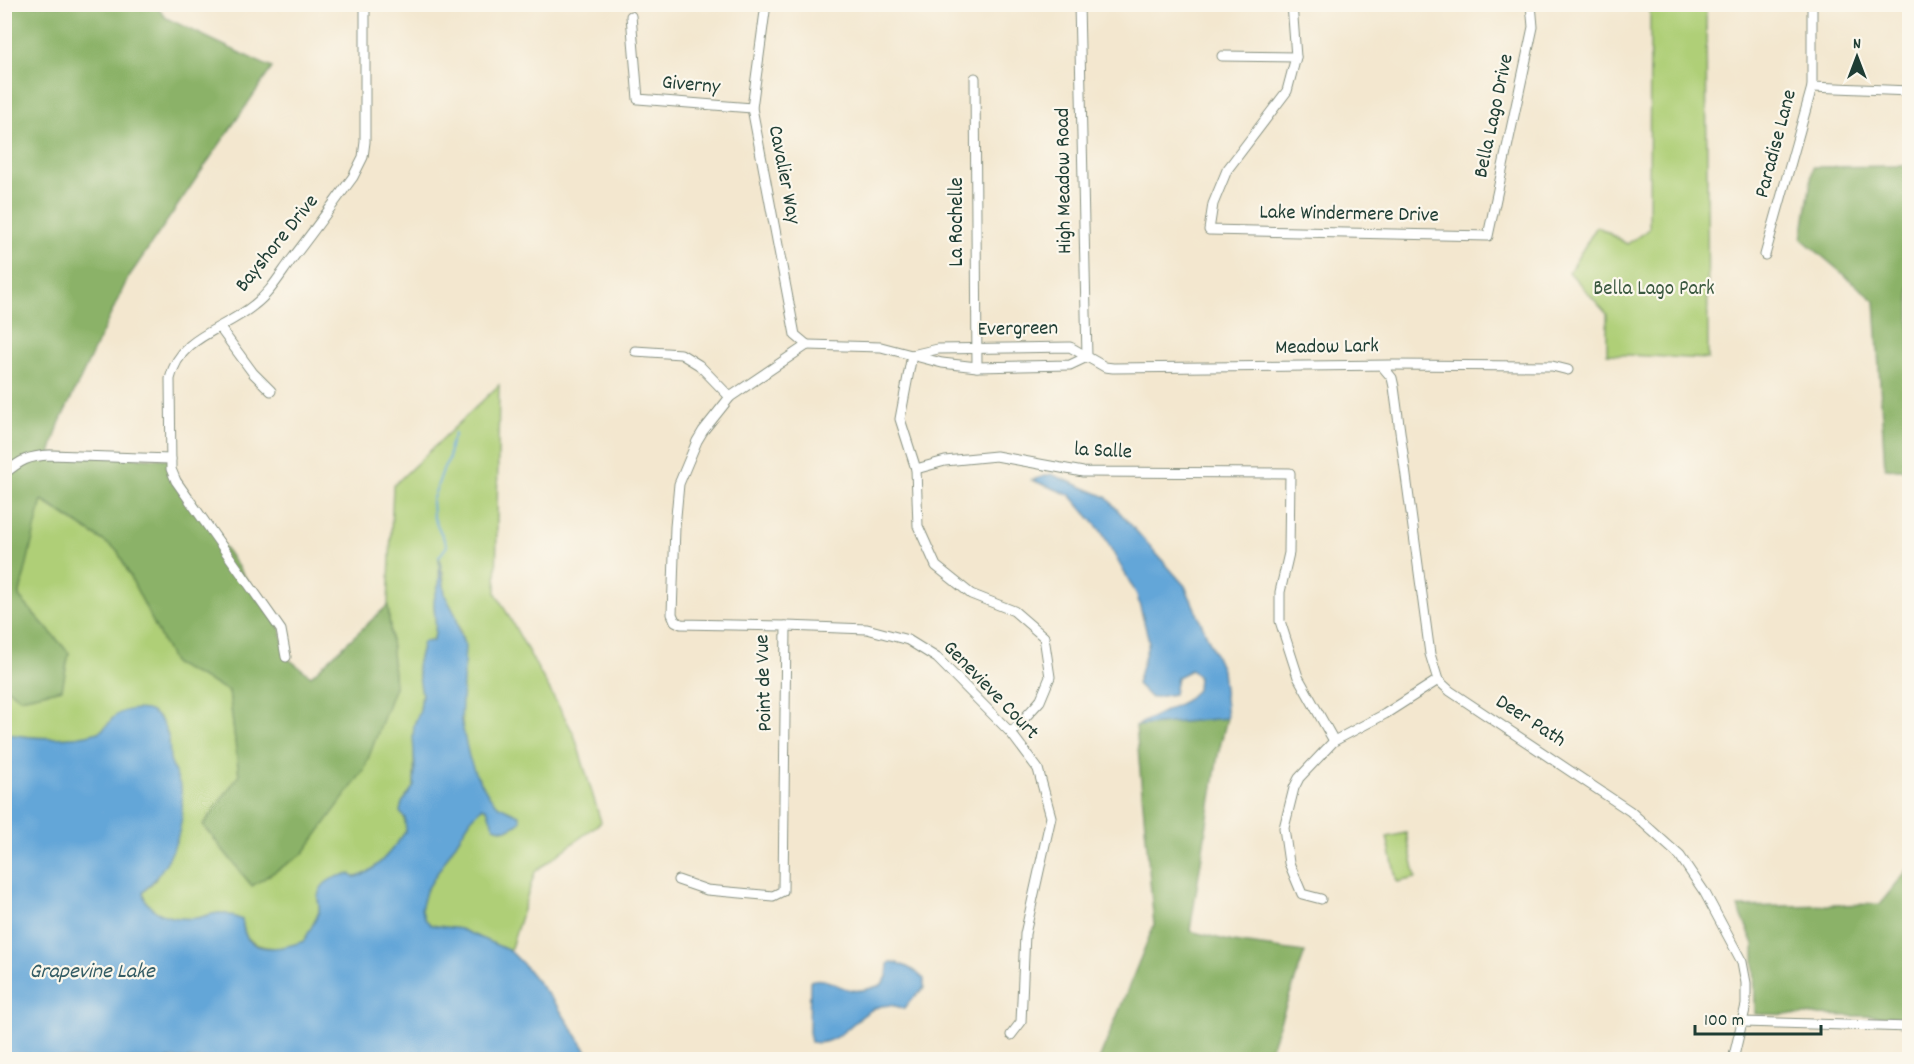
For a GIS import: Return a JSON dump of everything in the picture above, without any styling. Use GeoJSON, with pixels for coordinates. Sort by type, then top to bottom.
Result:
{"type":"FeatureCollection","features":[{"type":"Feature","properties":{"kind":"street","name":"Bayshore Drive"},"geometry":{"type":"LineString","coordinates":[[285,657],[281,630],[176,481],[171,469],[170,379],[172,370],[184,350],[242,314],[266,295],[353,177],[363,157],[365,142],[365,4]]}},
{"type":"Feature","properties":{"kind":"street","name":"Cavalier Way"},"geometry":{"type":"LineString","coordinates":[[766,4],[752,108],[795,335],[807,345]]}},
{"type":"Feature","properties":{"kind":"street","name":"High Meadow Road"},"geometry":{"type":"LineString","coordinates":[[1079,4],[1088,357]]}},
{"type":"Feature","properties":{"kind":"street"},"geometry":{"type":"LineString","coordinates":[[1222,56],[1296,57],[1292,4]]}},
{"type":"Feature","properties":{"kind":"street","name":"Bella Lago Drive"},"geometry":{"type":"LineString","coordinates":[[1488,236],[1533,27],[1531,4]]}},
{"type":"Feature","properties":{"kind":"street","name":"Paradise Lane"},"geometry":{"type":"LineString","coordinates":[[1764,255],[1812,87],[1812,4]]}},
{"type":"Feature","properties":{"kind":"street","name":"Giverny"},"geometry":{"type":"LineString","coordinates":[[631,16],[638,99],[752,108]]}},
{"type":"Feature","properties":{"kind":"street","name":"Lake Windermere Drive"},"geometry":{"type":"LineString","coordinates":[[1296,57],[1287,91],[1227,170],[1213,204],[1209,230],[1488,236]]}},
{"type":"Feature","properties":{"kind":"street","name":"La Rochelle"},"geometry":{"type":"LineString","coordinates":[[975,78],[976,367]]}},
{"type":"Feature","properties":{"kind":"street"},"geometry":{"type":"LineString","coordinates":[[1812,87],[1910,91]]}},
{"type":"Feature","properties":{"kind":"street"},"geometry":{"type":"LineString","coordinates":[[220,328],[253,373],[271,391]]}},
{"type":"Feature","properties":{"kind":"street","name":"Evergreen"},"geometry":{"type":"LineString","coordinates":[[807,345],[881,347],[942,363],[976,367],[1070,365],[1088,357]]}},
{"type":"Feature","properties":{"kind":"street","name":"Point de Vue"},"geometry":{"type":"LineString","coordinates":[[678,880],[707,890],[773,896],[783,891],[786,626],[681,624],[675,621],[672,614],[675,527],[679,484],[703,431],[730,397],[807,345]]}},
{"type":"Feature","properties":{"kind":"street","name":"Evergreen"},"geometry":{"type":"LineString","coordinates":[[912,355],[938,349],[1070,347],[1088,357]]}},
{"type":"Feature","properties":{"kind":"street"},"geometry":{"type":"LineString","coordinates":[[635,351],[681,354],[699,365],[730,397]]}},
{"type":"Feature","properties":{"kind":"street"},"geometry":{"type":"LineString","coordinates":[[912,355],[900,419],[916,469],[918,526],[936,566],[971,594],[1014,611],[1044,637],[1050,677],[1040,701],[1011,733]]}},
{"type":"Feature","properties":{"kind":"street","name":"Meadow Lark"},"geometry":{"type":"LineString","coordinates":[[1088,357],[1105,367],[1113,368],[1552,366],[1568,370]]}},
{"type":"Feature","properties":{"kind":"street"},"geometry":{"type":"LineString","coordinates":[[1321,899],[1302,894],[1289,863],[1284,828],[1294,788],[1299,778],[1334,741],[1385,714],[1438,680],[1430,654],[1394,387],[1392,378],[1382,366]]}},
{"type":"Feature","properties":{"kind":"street"},"geometry":{"type":"LineString","coordinates":[[4,474],[19,462],[32,456],[171,459]]}},
{"type":"Feature","properties":{"kind":"street","name":"la Salle"},"geometry":{"type":"LineString","coordinates":[[916,469],[945,461],[996,456],[1083,472],[1290,473],[1289,553],[1280,592],[1280,621],[1298,677],[1334,741]]}},
{"type":"Feature","properties":{"kind":"street","name":"Genevieve Court"},"geometry":{"type":"LineString","coordinates":[[786,626],[867,629],[908,640],[937,658],[1011,733],[1038,769],[1051,818],[1025,934],[1021,1022],[1011,1035]]}},
{"type":"Feature","properties":{"kind":"street","name":"Deer Path"},"geometry":{"type":"LineString","coordinates":[[1438,680],[1450,691],[1630,811],[1680,856],[1705,893],[1742,962],[1746,983],[1746,1005],[1733,1059]]}},
{"type":"Feature","properties":{"kind":"street"},"geometry":{"type":"LineString","coordinates":[[1743,1022],[1910,1027]]}},
{"type":"Feature","properties":{"kind":"green space"},"geometry":{"type":"Polygon","coordinates":[[[5,5],[155,5],[166,18],[272,68],[128,278],[59,424],[50,454],[171,459],[171,469],[281,630],[286,657],[311,676],[388,605],[395,687],[364,770],[303,854],[252,886],[203,825],[239,775],[229,691],[174,664],[117,550],[42,500],[19,597],[69,653],[62,689],[20,698],[5,687],[5,5]]]}},
{"type":"Feature","properties":{"kind":"green space","name":"Bella Lago Park"},"geometry":{"type":"Polygon","coordinates":[[[1650,5],[1706,5],[1708,359],[1607,354],[1607,314],[1569,272],[1597,226],[1627,244],[1649,229],[1650,5]]]}},
{"type":"Feature","properties":{"kind":"green space"},"geometry":{"type":"Polygon","coordinates":[[[1910,166],[1909,470],[1885,468],[1875,301],[1802,239],[1813,167],[1910,166]]]}},
{"type":"Feature","properties":{"kind":"green space"},"geometry":{"type":"Polygon","coordinates":[[[499,385],[496,593],[574,734],[601,822],[535,872],[510,951],[460,929],[431,925],[425,919],[421,909],[426,891],[471,819],[483,806],[502,830],[517,825],[519,815],[498,805],[488,796],[473,770],[468,755],[461,709],[463,641],[456,616],[446,596],[443,571],[439,570],[439,582],[434,600],[436,627],[433,641],[423,642],[417,666],[422,694],[420,710],[414,725],[414,786],[402,803],[400,812],[405,818],[406,831],[390,852],[369,872],[354,877],[318,899],[319,912],[309,932],[303,941],[290,947],[266,947],[252,942],[244,931],[242,920],[225,914],[181,918],[156,911],[145,900],[143,892],[156,879],[181,788],[169,757],[169,740],[160,718],[149,711],[112,719],[99,732],[79,737],[39,737],[5,733],[5,687],[20,698],[61,689],[69,653],[19,597],[41,500],[117,550],[174,664],[229,691],[239,775],[203,825],[252,886],[395,687],[388,605],[393,486],[499,385]]]}},
{"type":"Feature","properties":{"kind":"green space"},"geometry":{"type":"Polygon","coordinates":[[[1227,718],[1218,755],[1190,931],[1233,942],[1305,952],[1267,1059],[1099,1060],[1154,925],[1136,726],[1227,718]]]}},
{"type":"Feature","properties":{"kind":"green space"},"geometry":{"type":"Polygon","coordinates":[[[1406,833],[1416,878],[1397,882],[1387,837],[1406,833]]]}},
{"type":"Feature","properties":{"kind":"green space"},"geometry":{"type":"Polygon","coordinates":[[[1909,868],[1909,1017],[1755,1014],[1754,944],[1738,907],[1880,904],[1909,868]]]}},
{"type":"Feature","properties":{"kind":"water"},"geometry":{"type":"Polygon","coordinates":[[[1051,474],[1106,497],[1185,586],[1222,670],[1227,718],[1136,726],[1185,701],[1197,690],[1198,676],[1191,670],[1177,677],[1174,694],[1151,698],[1137,684],[1149,641],[1137,595],[1101,531],[1070,495],[1032,480],[1051,474]]]}},
{"type":"Feature","properties":{"kind":"water","name":"Grapevine Lake"},"geometry":{"type":"Polygon","coordinates":[[[439,555],[445,595],[456,616],[465,646],[461,721],[469,757],[475,773],[490,797],[499,806],[519,815],[521,820],[509,829],[494,827],[487,809],[483,807],[471,819],[426,891],[421,909],[425,919],[431,925],[460,929],[510,951],[558,1007],[592,1059],[5,1059],[5,733],[38,737],[74,737],[101,731],[115,716],[128,710],[146,710],[155,714],[162,722],[168,736],[170,759],[181,789],[182,818],[169,858],[143,892],[145,900],[156,911],[172,917],[197,918],[220,913],[234,916],[242,920],[244,932],[249,941],[263,947],[289,946],[304,941],[318,913],[318,897],[322,887],[330,880],[340,876],[351,874],[354,877],[361,876],[368,872],[383,860],[406,831],[405,818],[400,812],[402,803],[414,786],[414,725],[420,710],[422,694],[417,666],[423,642],[433,641],[436,627],[434,600],[440,581],[439,555]]]}},
{"type":"Feature","properties":{"kind":"water"},"geometry":{"type":"Polygon","coordinates":[[[890,962],[908,968],[924,979],[924,988],[904,1009],[889,1005],[877,1007],[835,1038],[824,1042],[811,1042],[809,1032],[810,981],[826,981],[852,990],[866,989],[881,985],[887,977],[890,962]]]}},
{"type":"Feature","properties":{"kind":"waterway"},"geometry":{"type":"LineString","coordinates":[[439,557],[447,546],[433,516],[432,501],[449,459],[450,446],[455,433]]}}]}
